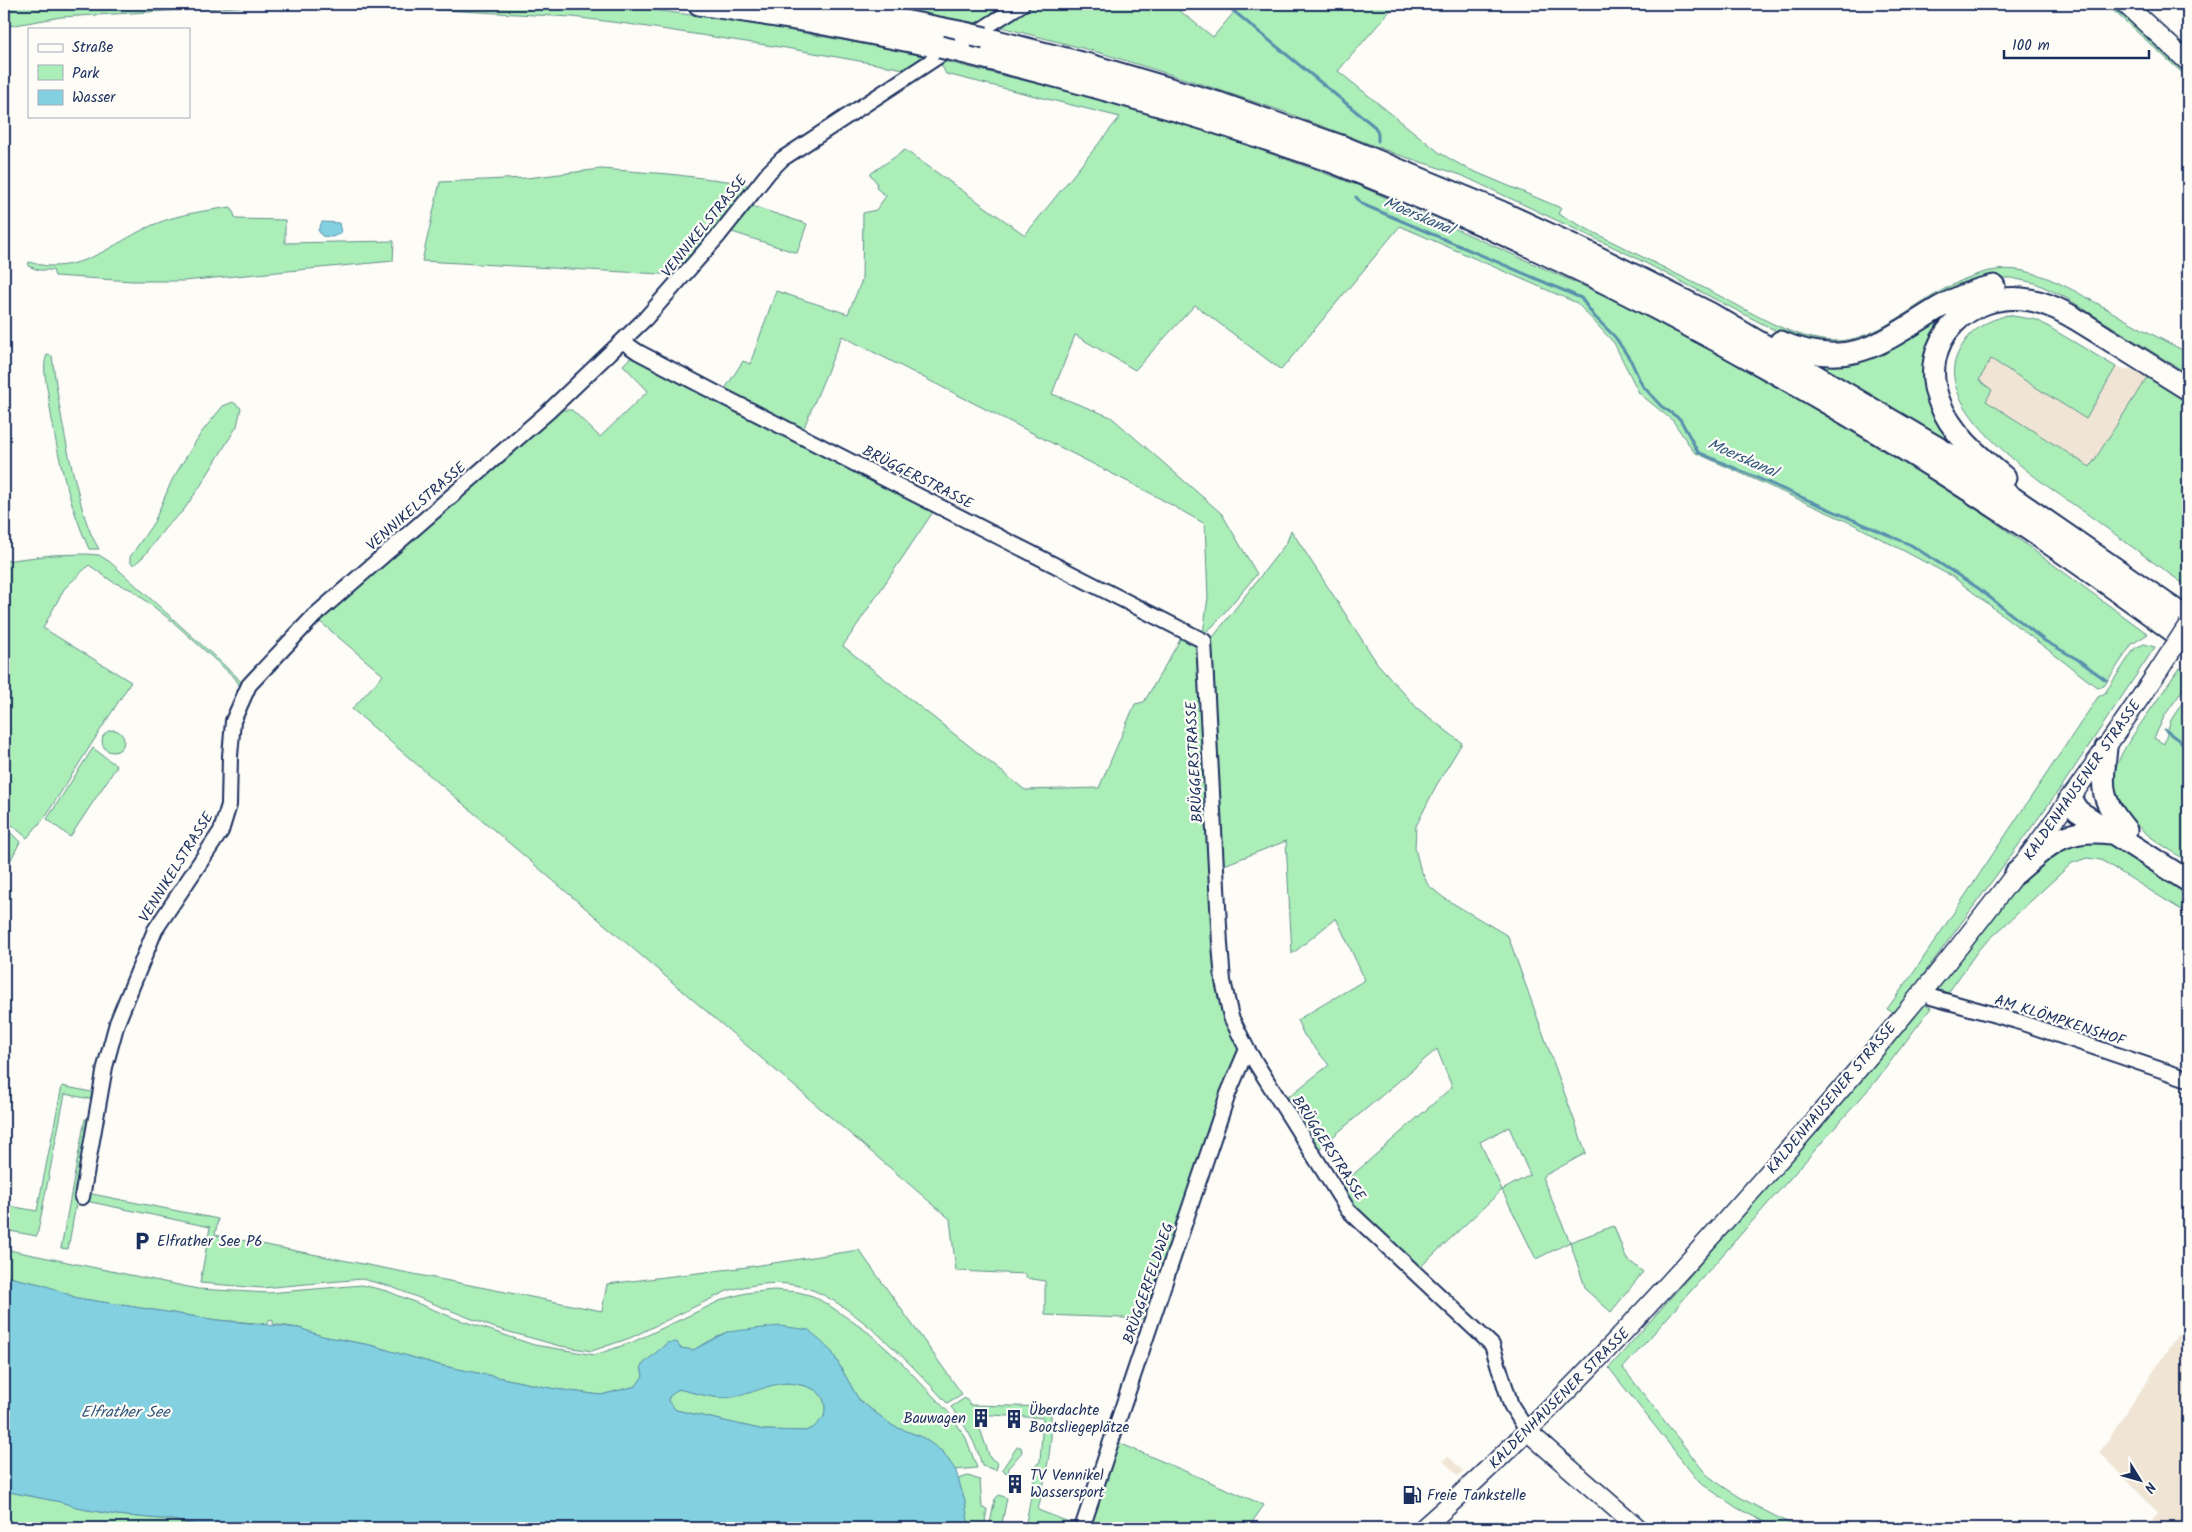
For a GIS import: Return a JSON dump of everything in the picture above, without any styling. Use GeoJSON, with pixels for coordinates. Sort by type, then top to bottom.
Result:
{"type":"FeatureCollection","features":[{"type":"Feature","properties":{"kind":"highway"},"geometry":{"type":"LineString","coordinates":[[698,4],[809,20],[940,47],[985,38],[1093,66],[1218,103],[1343,147],[1501,212],[1583,250],[1711,314],[1956,458],[2188,619]]}},
{"type":"Feature","properties":{"kind":"highway"},"geometry":{"type":"LineString","coordinates":[[818,4],[963,42],[1086,83],[1213,122],[1336,163],[1494,229],[1577,268],[1750,359],[1941,472],[2123,594],[2188,642]]}},
{"type":"Feature","properties":{"kind":"highway"},"geometry":{"type":"LineString","coordinates":[[1711,314],[1804,351],[1837,355],[1855,353],[1880,344],[1946,304],[1975,291],[1991,286],[2020,287],[2034,290],[2059,301],[2188,382]]}},
{"type":"Feature","properties":{"kind":"highway"},"geometry":{"type":"LineString","coordinates":[[2086,547],[2076,529],[2028,496],[1995,469],[1967,444],[1950,422],[1939,401],[1934,382],[1936,358],[1944,336],[1957,319],[1976,306],[1998,299],[2032,300],[2072,316],[2188,389]]}},
{"type":"Feature","properties":{"kind":"highway"},"geometry":{"type":"LineString","coordinates":[[2106,748],[2103,793],[2119,831]]}},
{"type":"Feature","properties":{"kind":"highway"},"geometry":{"type":"LineString","coordinates":[[2070,799],[2085,801],[2119,831],[2188,882]]}},
{"type":"Feature","properties":{"kind":"highway"},"geometry":{"type":"LineString","coordinates":[[2016,872],[2060,838],[2078,832],[2119,831],[2188,873]]}},
{"type":"Feature","properties":{"kind":"main road"},"geometry":{"type":"LineString","coordinates":[[2125,4],[2188,62]]}},
{"type":"Feature","properties":{"kind":"main road","name":"KALDENHAUSENER STRASSE"},"geometry":{"type":"LineString","coordinates":[[1423,1528],[1528,1432],[1664,1289],[1772,1168],[1922,991],[2016,872],[2070,799],[2188,625]]}},
{"type":"Feature","properties":{"kind":"main road"},"geometry":{"type":"LineString","coordinates":[[1528,1432],[1638,1528]]}},
{"type":"Feature","properties":{"kind":"street","name":"VENNIKELSTRASSE"},"geometry":{"type":"LineString","coordinates":[[82,1196],[105,1067],[117,1023],[154,930],[221,832],[230,805],[231,735],[237,709],[248,687],[314,616],[516,441],[622,341],[677,285],[769,172],[782,159],[910,74],[1022,4]]}},
{"type":"Feature","properties":{"kind":"street","name":"BRÜGGERSTRASSE"},"geometry":{"type":"LineString","coordinates":[[622,341],[638,352],[716,393],[1204,641],[1223,981],[1231,1017],[1247,1049],[1348,1210],[1492,1345],[1511,1405],[1528,1432]]}},
{"type":"Feature","properties":{"kind":"street","name":"AM KLÖMPKENSHOF"},"geometry":{"type":"LineString","coordinates":[[1922,991],[1931,997],[2016,1021],[2188,1079]]}},
{"type":"Feature","properties":{"kind":"street","name":"BRÜGGERFELDWEG"},"geometry":{"type":"LineString","coordinates":[[1082,1528],[1228,1094],[1247,1049]]}},
{"type":"Feature","properties":{"kind":"shaded area"},"geometry":{"type":"Polygon","coordinates":[[[1991,359],[2086,419],[2116,367],[2149,374],[2090,467],[1986,401],[1979,380],[1991,359]]]}},
{"type":"Feature","properties":{"kind":"shaded area"},"geometry":{"type":"Polygon","coordinates":[[[2188,1319],[2188,1528],[2145,1528],[2158,1513],[2100,1452],[2188,1319]]]}},
{"type":"Feature","properties":{"kind":"shaded area"},"geometry":{"type":"Polygon","coordinates":[[[1448,1456],[1463,1471],[1459,1476],[1443,1461],[1448,1456]]]}},
{"type":"Feature","properties":{"kind":"green space"},"geometry":{"type":"Polygon","coordinates":[[[26,4],[595,4],[721,19],[930,57],[910,70],[786,48],[628,24],[572,17],[442,10],[271,5],[61,17],[4,27],[4,6],[26,4]]]}},
{"type":"Feature","properties":{"kind":"green space"},"geometry":{"type":"Polygon","coordinates":[[[866,4],[1005,4],[977,23],[866,4]]]}},
{"type":"Feature","properties":{"kind":"green space"},"geometry":{"type":"Polygon","coordinates":[[[1031,4],[1171,4],[1213,37],[1241,4],[1396,4],[1338,71],[1440,153],[1466,168],[1561,208],[1558,214],[1771,323],[1803,336],[1820,340],[1849,340],[1886,325],[1956,283],[1979,274],[1999,270],[2018,270],[2036,274],[2056,282],[2188,353],[2188,374],[2063,296],[2035,283],[2011,278],[1998,278],[1897,326],[1845,347],[1786,336],[1630,255],[1461,175],[1396,154],[1285,112],[1201,84],[1101,53],[997,26],[1031,4]]]}},
{"type":"Feature","properties":{"kind":"green space"},"geometry":{"type":"Polygon","coordinates":[[[2106,4],[2116,4],[2188,70],[2188,78],[2106,4]]]}},
{"type":"Feature","properties":{"kind":"green space"},"geometry":{"type":"Polygon","coordinates":[[[939,60],[1137,108],[1249,146],[1360,186],[1610,298],[1765,379],[1913,469],[1991,519],[2148,634],[2132,644],[2104,686],[2098,688],[1953,577],[1855,525],[1694,452],[1673,421],[1639,393],[1614,343],[1577,303],[1400,226],[1281,370],[1195,305],[1135,370],[1075,335],[1052,394],[1111,417],[1222,514],[1257,574],[1213,626],[1203,634],[1208,597],[1205,524],[1152,494],[842,336],[802,432],[723,392],[743,361],[750,364],[776,291],[848,314],[862,280],[863,213],[876,210],[886,196],[876,188],[877,183],[870,174],[905,150],[1025,235],[1120,117],[946,74],[939,60]]]}},
{"type":"Feature","properties":{"kind":"green space"},"geometry":{"type":"Polygon","coordinates":[[[601,169],[669,174],[744,183],[749,187],[680,275],[422,261],[440,182],[527,178],[601,169]]]}},
{"type":"Feature","properties":{"kind":"green space"},"geometry":{"type":"Polygon","coordinates":[[[749,205],[807,224],[797,253],[729,231],[749,205]]]}},
{"type":"Feature","properties":{"kind":"green space"},"geometry":{"type":"Polygon","coordinates":[[[231,207],[236,219],[285,220],[285,243],[394,241],[393,261],[183,281],[132,281],[55,276],[53,270],[39,270],[28,266],[29,262],[51,266],[79,262],[162,221],[191,213],[231,207]]]}},
{"type":"Feature","properties":{"kind":"green space"},"geometry":{"type":"Polygon","coordinates":[[[1981,300],[1931,371],[1981,462],[1806,356],[1895,340],[1981,300]]]}},
{"type":"Feature","properties":{"kind":"green space"},"geometry":{"type":"Polygon","coordinates":[[[2007,315],[2037,320],[2116,367],[2086,419],[1991,359],[1979,380],[1992,390],[1986,401],[2090,467],[2149,374],[2188,398],[2188,587],[2048,487],[1998,446],[1976,423],[1961,399],[1954,376],[1958,353],[1971,334],[1989,322],[2007,315]]]}},
{"type":"Feature","properties":{"kind":"green space"},"geometry":{"type":"Polygon","coordinates":[[[47,355],[52,356],[65,438],[81,503],[88,527],[99,549],[89,549],[68,492],[54,433],[45,379],[47,355]]]}},
{"type":"Feature","properties":{"kind":"green space"},"geometry":{"type":"Polygon","coordinates":[[[633,355],[935,509],[843,646],[1025,790],[1099,788],[1135,704],[1144,702],[1184,633],[1197,643],[1202,661],[1218,981],[1243,1049],[1148,1319],[1045,1315],[1045,1281],[1026,1278],[1026,1274],[956,1271],[950,1219],[352,709],[383,675],[318,620],[556,410],[572,410],[600,437],[648,391],[623,365],[633,355]]]}},
{"type":"Feature","properties":{"kind":"green space"},"geometry":{"type":"Polygon","coordinates":[[[233,402],[241,408],[237,426],[183,511],[166,527],[144,556],[134,565],[130,562],[130,557],[154,522],[172,480],[201,433],[223,406],[233,402]]]}},
{"type":"Feature","properties":{"kind":"green space"},"geometry":{"type":"Polygon","coordinates":[[[1291,530],[1377,663],[1417,708],[1462,743],[1436,786],[1416,826],[1415,848],[1420,868],[1428,885],[1444,898],[1508,936],[1586,1153],[1542,1177],[1570,1242],[1536,1259],[1502,1190],[1416,1271],[1353,1210],[1339,1187],[1452,1087],[1437,1049],[1316,1151],[1283,1101],[1329,1065],[1304,1035],[1297,1020],[1365,980],[1336,918],[1292,954],[1286,841],[1219,867],[1210,641],[1287,542],[1291,530]],[[1509,1127],[1480,1142],[1502,1190],[1530,1175],[1509,1127]]]}},
{"type":"Feature","properties":{"kind":"green space"},"geometry":{"type":"Polygon","coordinates":[[[52,555],[99,555],[110,562],[235,675],[241,682],[242,690],[235,678],[172,621],[132,590],[113,582],[89,565],[64,589],[43,628],[131,682],[45,817],[27,838],[4,818],[4,561],[52,555]]]}},
{"type":"Feature","properties":{"kind":"green space"},"geometry":{"type":"Polygon","coordinates":[[[2144,644],[2155,647],[2062,786],[1912,990],[1897,1009],[1892,1012],[1887,1009],[1914,972],[2098,697],[2105,693],[2135,648],[2144,644]]]}},
{"type":"Feature","properties":{"kind":"green space"},"geometry":{"type":"Polygon","coordinates":[[[2179,668],[2185,672],[2187,684],[2165,715],[2154,738],[2164,744],[2171,720],[2188,694],[2188,862],[2148,835],[2133,822],[2119,802],[2115,789],[2117,765],[2122,754],[2179,668]]]}},
{"type":"Feature","properties":{"kind":"green space"},"geometry":{"type":"Polygon","coordinates":[[[113,730],[121,733],[124,741],[121,749],[113,752],[105,749],[102,741],[105,733],[113,730]]]}},
{"type":"Feature","properties":{"kind":"green space"},"geometry":{"type":"Polygon","coordinates":[[[93,748],[117,766],[70,837],[47,819],[93,748]]]}},
{"type":"Feature","properties":{"kind":"green space"},"geometry":{"type":"Polygon","coordinates":[[[4,826],[20,842],[4,873],[4,826]]]}},
{"type":"Feature","properties":{"kind":"green space"},"geometry":{"type":"Polygon","coordinates":[[[2077,841],[2113,842],[2188,890],[2188,914],[2101,860],[2087,858],[2072,863],[1979,949],[1948,993],[1937,989],[1983,928],[2018,887],[2057,853],[2077,841]]]}},
{"type":"Feature","properties":{"kind":"green space"},"geometry":{"type":"Polygon","coordinates":[[[1923,1004],[1931,1008],[1875,1082],[1623,1368],[1706,1474],[1740,1497],[1799,1528],[1776,1528],[1737,1508],[1699,1482],[1609,1368],[1847,1097],[1923,1004]]]}},
{"type":"Feature","properties":{"kind":"green space"},"geometry":{"type":"Polygon","coordinates":[[[62,1086],[96,1093],[95,1100],[65,1094],[37,1236],[4,1230],[4,1205],[37,1211],[62,1086]]]}},
{"type":"Feature","properties":{"kind":"green space"},"geometry":{"type":"Polygon","coordinates":[[[85,1119],[91,1120],[68,1249],[61,1248],[85,1119]]]}},
{"type":"Feature","properties":{"kind":"green space"},"geometry":{"type":"Polygon","coordinates":[[[87,1193],[218,1219],[215,1235],[602,1311],[607,1284],[747,1267],[859,1250],[962,1394],[947,1403],[898,1352],[856,1316],[815,1291],[795,1285],[761,1284],[727,1291],[630,1338],[592,1351],[560,1346],[495,1328],[389,1286],[362,1279],[262,1288],[200,1283],[210,1227],[86,1201],[87,1193]]]}},
{"type":"Feature","properties":{"kind":"green space"},"geometry":{"type":"Polygon","coordinates":[[[1614,1226],[1626,1258],[1643,1272],[1611,1312],[1586,1290],[1570,1242],[1614,1226]]]}},
{"type":"Feature","properties":{"kind":"green space"},"geometry":{"type":"Polygon","coordinates":[[[4,1249],[198,1289],[268,1293],[362,1285],[387,1291],[454,1318],[534,1345],[595,1355],[633,1342],[724,1299],[746,1293],[774,1290],[798,1292],[813,1296],[830,1306],[869,1333],[900,1361],[951,1415],[966,1438],[977,1468],[955,1470],[943,1452],[922,1437],[893,1426],[859,1400],[832,1352],[727,1332],[693,1350],[667,1343],[641,1366],[643,1376],[636,1386],[601,1395],[555,1389],[439,1365],[370,1345],[322,1336],[299,1328],[273,1324],[273,1320],[270,1319],[268,1324],[217,1320],[77,1298],[44,1285],[4,1276],[4,1249]]]}},
{"type":"Feature","properties":{"kind":"green space"},"geometry":{"type":"Polygon","coordinates":[[[787,1383],[803,1385],[821,1395],[825,1408],[824,1417],[813,1428],[805,1431],[764,1430],[676,1410],[668,1401],[669,1397],[678,1389],[714,1397],[787,1383]]]}},
{"type":"Feature","properties":{"kind":"green space"},"geometry":{"type":"Polygon","coordinates":[[[965,1398],[971,1405],[1050,1407],[1050,1445],[1038,1510],[1079,1526],[1079,1528],[1025,1528],[1037,1464],[1040,1462],[1043,1418],[975,1414],[990,1458],[998,1463],[996,1470],[982,1466],[970,1435],[951,1407],[965,1398]]]}},
{"type":"Feature","properties":{"kind":"green space"},"geometry":{"type":"Polygon","coordinates":[[[1117,1442],[1264,1505],[1248,1528],[1087,1528],[1117,1442]]]}},
{"type":"Feature","properties":{"kind":"green space"},"geometry":{"type":"Polygon","coordinates":[[[1017,1447],[1021,1447],[1022,1452],[1009,1467],[1008,1473],[1003,1471],[1003,1468],[1017,1447]]]}},
{"type":"Feature","properties":{"kind":"green space"},"geometry":{"type":"Polygon","coordinates":[[[968,1476],[980,1480],[982,1508],[987,1509],[984,1528],[969,1528],[965,1502],[958,1479],[968,1476]]]}},
{"type":"Feature","properties":{"kind":"green space"},"geometry":{"type":"Polygon","coordinates":[[[4,1491],[61,1502],[82,1509],[117,1515],[173,1520],[208,1528],[4,1528],[4,1491]]]}},
{"type":"Feature","properties":{"kind":"green space"},"geometry":{"type":"Polygon","coordinates":[[[999,1495],[1007,1498],[1001,1528],[989,1528],[995,1499],[999,1495]]]}},
{"type":"Feature","properties":{"kind":"water"},"geometry":{"type":"Polygon","coordinates":[[[322,222],[339,223],[341,233],[332,237],[322,236],[318,230],[322,222]]]}},
{"type":"Feature","properties":{"kind":"water","name":"Elfrather See"},"geometry":{"type":"Polygon","coordinates":[[[4,1276],[44,1285],[77,1298],[217,1320],[299,1328],[322,1336],[370,1345],[439,1365],[555,1389],[601,1395],[636,1386],[643,1376],[641,1366],[667,1343],[677,1342],[680,1348],[693,1350],[727,1332],[780,1326],[809,1330],[832,1352],[859,1400],[893,1426],[922,1437],[943,1452],[956,1471],[965,1502],[969,1528],[208,1528],[173,1520],[117,1515],[82,1509],[61,1502],[4,1491],[4,1276]],[[787,1383],[726,1398],[706,1396],[678,1389],[669,1397],[668,1401],[676,1410],[764,1430],[805,1431],[813,1428],[824,1417],[825,1408],[821,1395],[803,1385],[787,1383]]]}},
{"type":"Feature","properties":{"kind":"waterway","name":"Moerskanal"},"geometry":{"type":"LineString","coordinates":[[1225,4],[1375,127],[1378,141]]}},
{"type":"Feature","properties":{"kind":"waterway"},"geometry":{"type":"LineString","coordinates":[[2110,4],[2122,15]]}},
{"type":"Feature","properties":{"kind":"waterway","name":"Moerskanal"},"geometry":{"type":"LineString","coordinates":[[1356,197],[1362,204],[1581,298],[1594,316],[1615,337],[1631,361],[1642,385],[1661,406],[1680,419],[1698,452],[1911,545],[1978,588],[2045,641],[2077,659],[2106,680]]}},
{"type":"Feature","properties":{"kind":"waterway","name":"Moerskanal"},"geometry":{"type":"LineString","coordinates":[[2165,730],[2188,747]]}},
{"type":"Feature","properties":{"kind":"place","name":"Elfrather See P6"},"geometry":{"type":"Point","coordinates":[142,1241]}},
{"type":"Feature","properties":{"kind":"place","name":"Bauwagen"},"geometry":{"type":"Point","coordinates":[981,1418]}},
{"type":"Feature","properties":{"kind":"place","name":"Überdachte Bootsliegeplätze"},"geometry":{"type":"Point","coordinates":[1014,1419]}},
{"type":"Feature","properties":{"kind":"place","name":"TV Vennikel Wassersport"},"geometry":{"type":"Point","coordinates":[1015,1484]}},
{"type":"Feature","properties":{"kind":"place","name":"Freie Tankstelle"},"geometry":{"type":"Point","coordinates":[1412,1495]}}]}
